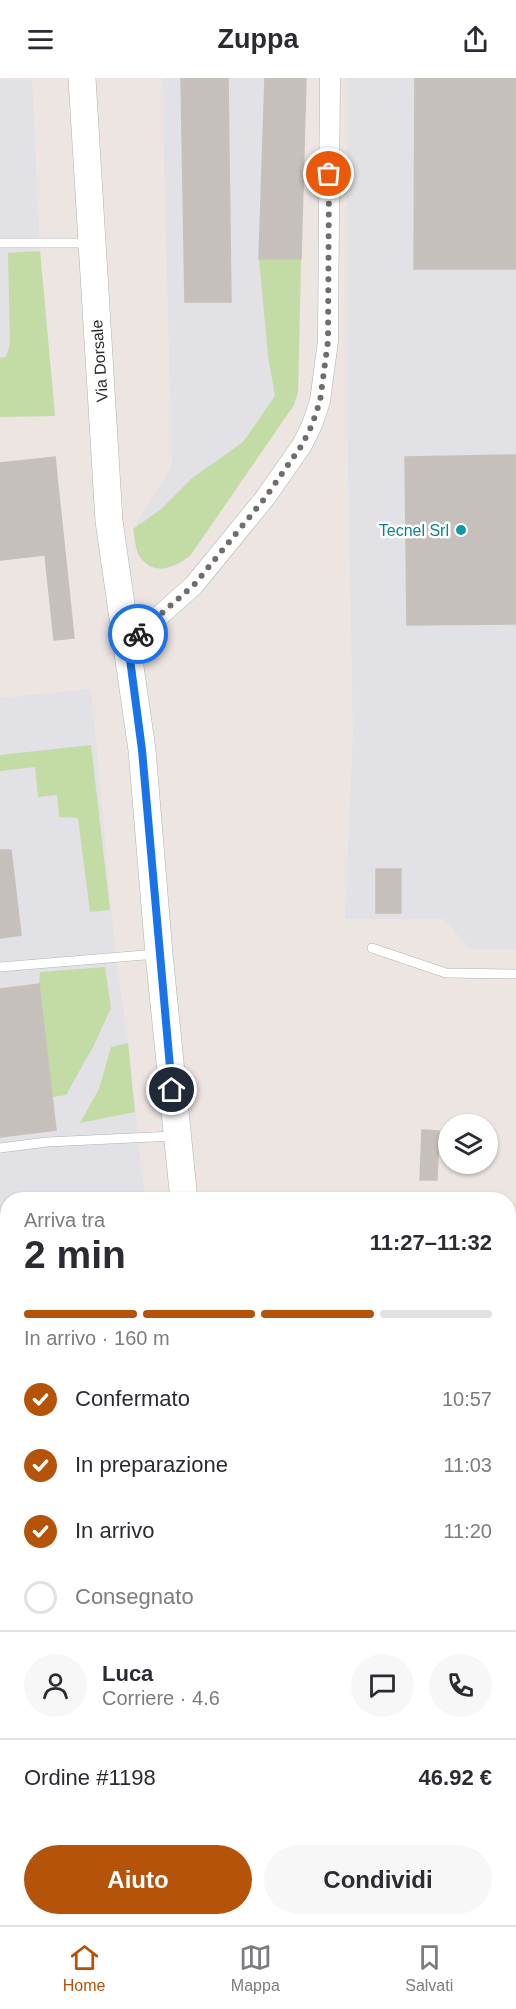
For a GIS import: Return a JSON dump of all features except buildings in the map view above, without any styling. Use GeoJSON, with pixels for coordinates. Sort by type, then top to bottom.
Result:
{"type":"FeatureCollection","features":[{"type":"Feature","properties":{"kind":"street","name":"Via Dorsale"},"geometry":{"type":"LineString","coordinates":[[82,78],[109,521],[142,750],[159,954],[183,1192]]}},
{"type":"Feature","properties":{"kind":"street"},"geometry":{"type":"LineString","coordinates":[[128,644],[194,585],[265,498],[302,445],[312,425],[320,401],[328,341],[330,78]]}},
{"type":"Feature","properties":{"kind":"lane"},"geometry":{"type":"LineString","coordinates":[[0,243],[92,243]]}},
{"type":"Feature","properties":{"kind":"lane"},"geometry":{"type":"LineString","coordinates":[[372,948],[446,973],[516,974]]}},
{"type":"Feature","properties":{"kind":"lane"},"geometry":{"type":"LineString","coordinates":[[0,967],[159,954]]}},
{"type":"Feature","properties":{"kind":"lane"},"geometry":{"type":"LineString","coordinates":[[0,1148],[47,1142],[177,1136]]}},
{"type":"Feature","properties":{"kind":"shaded area"},"geometry":{"type":"Polygon","coordinates":[[[162,78],[306,78],[298,392],[294,405],[190,556],[176,566],[163,569],[150,567],[139,556],[133,529],[172,466],[162,78]]]}},
{"type":"Feature","properties":{"kind":"shaded area"},"geometry":{"type":"Polygon","coordinates":[[[347,78],[516,78],[516,949],[470,949],[444,919],[345,919],[353,734],[347,402],[347,78]]]}},
{"type":"Feature","properties":{"kind":"shaded area"},"geometry":{"type":"Polygon","coordinates":[[[0,79],[32,80],[40,251],[55,416],[0,417],[0,79]]]}},
{"type":"Feature","properties":{"kind":"shaded area"},"geometry":{"type":"Polygon","coordinates":[[[91,689],[115,950],[144,1192],[0,1192],[0,698],[91,689]]]}},
{"type":"Feature","properties":{"kind":"green space"},"geometry":{"type":"Polygon","coordinates":[[[40,251],[55,416],[0,417],[0,358],[6,357],[10,344],[8,253],[40,251]]]}},
{"type":"Feature","properties":{"kind":"green space"},"geometry":{"type":"Polygon","coordinates":[[[259,259],[301,259],[298,392],[294,405],[190,556],[177,564],[164,568],[151,567],[138,554],[133,529],[160,510],[191,479],[243,442],[275,396],[268,356],[259,259]]]}},
{"type":"Feature","properties":{"kind":"green space"},"geometry":{"type":"Polygon","coordinates":[[[91,745],[110,910],[90,912],[78,818],[59,817],[57,795],[38,797],[35,767],[0,771],[0,755],[91,745]]]}},
{"type":"Feature","properties":{"kind":"green space"},"geometry":{"type":"Polygon","coordinates":[[[105,967],[111,1008],[94,1045],[66,1095],[52,1097],[39,984],[40,972],[105,967]]]}},
{"type":"Feature","properties":{"kind":"green space"},"geometry":{"type":"Polygon","coordinates":[[[128,1043],[135,1112],[80,1123],[99,1089],[111,1047],[128,1043]]]}},
{"type":"Feature","properties":{"kind":"way so far"},"geometry":{"type":"LineString","coordinates":[[138,634],[194,585],[265,498],[302,445],[312,425],[320,401],[328,341],[329,174]]}},
{"type":"Feature","properties":{"kind":"place","name":"Tecnel Srl"},"geometry":{"type":"Point","coordinates":[461,530]}},
{"type":"Feature","properties":{"kind":"route"},"geometry":{"type":"LineString","coordinates":[[138,634],[128,644],[142,750],[172,1090]]}}]}
